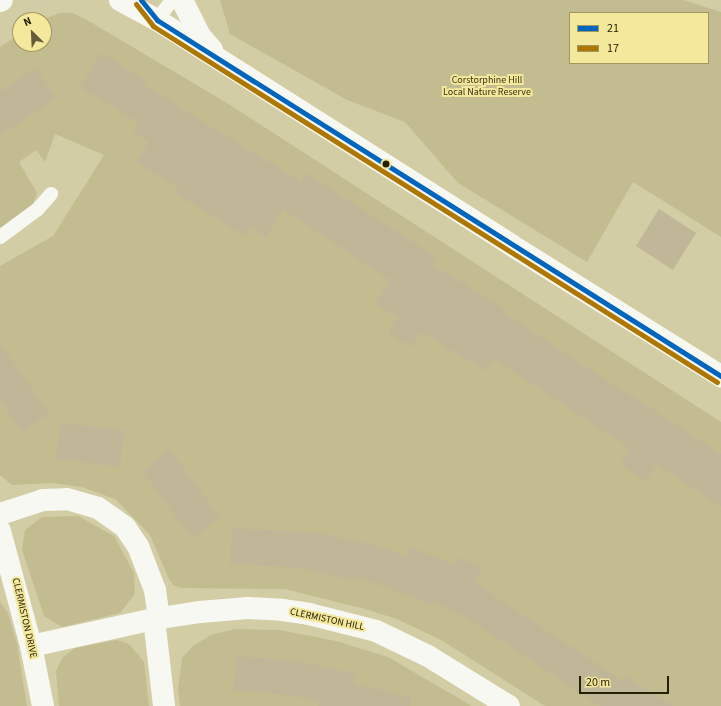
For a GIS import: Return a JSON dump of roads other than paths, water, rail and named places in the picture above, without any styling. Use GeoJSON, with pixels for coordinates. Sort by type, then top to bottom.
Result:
{"type":"FeatureCollection","features":[{"type":"Feature","properties":{"kind":"street"},"geometry":{"type":"LineString","coordinates":[[120,0],[157,20],[218,58],[721,376]]}},
{"type":"Feature","properties":{"kind":"street"},"geometry":{"type":"LineString","coordinates":[[141,0],[157,20]]}},
{"type":"Feature","properties":{"kind":"street"},"geometry":{"type":"LineString","coordinates":[[182,0],[200,36],[218,58]]}},
{"type":"Feature","properties":{"kind":"street"},"geometry":{"type":"LineString","coordinates":[[0,514],[43,500],[67,499],[98,508],[125,527],[138,546],[155,590],[164,706]]}},
{"type":"Feature","properties":{"kind":"street","name":"CLERMISTON DRIVE"},"geometry":{"type":"LineString","coordinates":[[0,531],[5,565],[31,646],[43,706]]}},
{"type":"Feature","properties":{"kind":"street","name":"CLERMISTON HILL"},"geometry":{"type":"LineString","coordinates":[[31,646],[156,618],[248,608],[309,614],[368,629],[428,656],[510,706]]}},
{"type":"Feature","properties":{"kind":"lane"},"geometry":{"type":"LineString","coordinates":[[157,20],[172,0]]}},
{"type":"Feature","properties":{"kind":"lane"},"geometry":{"type":"LineString","coordinates":[[0,237],[38,209],[51,194]]}},
{"type":"Feature","properties":{"kind":"park label","name":"Corstorphine Hill Local Nature Reserve"},"geometry":{"type":"Point","coordinates":[487,86]}}]}
